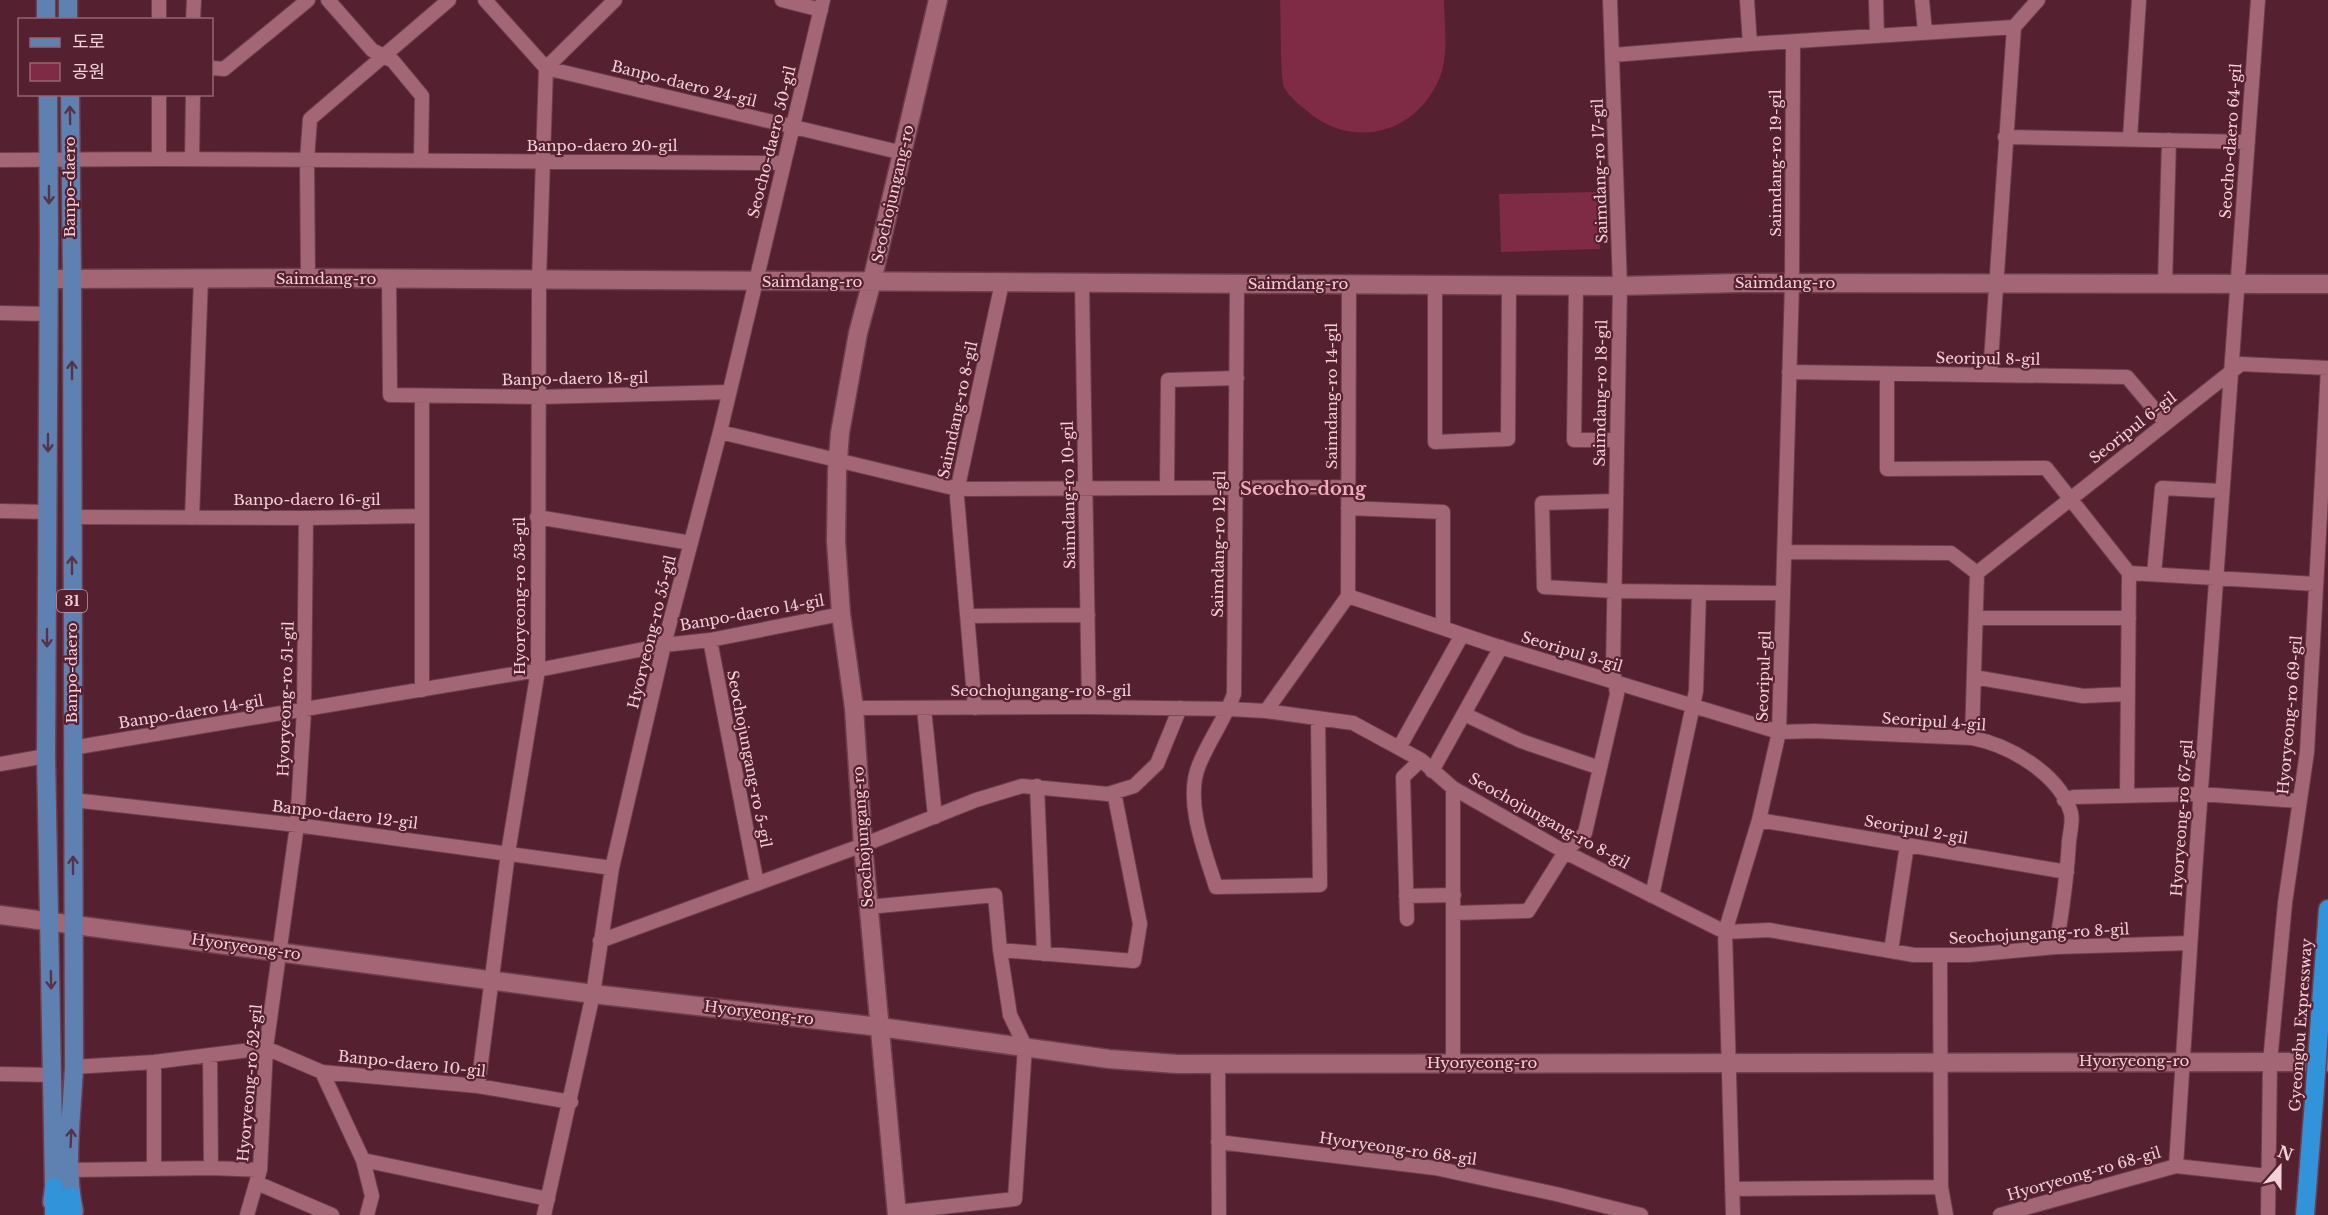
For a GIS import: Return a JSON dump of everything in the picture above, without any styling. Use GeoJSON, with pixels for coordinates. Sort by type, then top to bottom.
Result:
{"type":"FeatureCollection","features":[{"type":"Feature","properties":{"kind":"highway","name":"Gyeongbu Expressway"},"geometry":{"type":"LineString","coordinates":[[2305,1215],[2328,909]]}},
{"type":"Feature","properties":{"kind":"highway"},"geometry":{"type":"LineString","coordinates":[[52,1215],[54,1187]]}},
{"type":"Feature","properties":{"kind":"highway","name":"31"},"geometry":{"type":"LineString","coordinates":[[71,1196],[73,1215]]}},
{"type":"Feature","properties":{"kind":"main road"},"geometry":{"type":"LineString","coordinates":[[46,0],[46,18]]}},
{"type":"Feature","properties":{"kind":"main road"},"geometry":{"type":"LineString","coordinates":[[68,0],[68,18]]}},
{"type":"Feature","properties":{"kind":"main road","name":"Seochojungang-ro"},"geometry":{"type":"LineString","coordinates":[[897,1214],[868,907],[854,708],[841,614],[836,518],[838,459],[848,384],[858,333],[938,0]]}},
{"type":"Feature","properties":{"kind":"main road","name":"Banpo-daero"},"geometry":{"type":"LineString","coordinates":[[48,96],[46,756],[54,1187]]}},
{"type":"Feature","properties":{"kind":"main road","name":"Banpo-daero"},"geometry":{"type":"LineString","coordinates":[[70,96],[74,924],[71,1196]]}},
{"type":"Feature","properties":{"kind":"main road","name":"Saimdang-ro"},"geometry":{"type":"LineString","coordinates":[[49,279],[308,278],[1576,286],[1995,283],[2328,284]]}},
{"type":"Feature","properties":{"kind":"main road","name":"Hyoryeong-ro"},"geometry":{"type":"LineString","coordinates":[[0,915],[593,994],[880,1027],[1109,1059],[1177,1064],[2328,1062]]}},
{"type":"Feature","properties":{"kind":"street"},"geometry":{"type":"LineString","coordinates":[[159,0],[159,18]]}},
{"type":"Feature","properties":{"kind":"street"},"geometry":{"type":"LineString","coordinates":[[193,18],[194,0]]}},
{"type":"Feature","properties":{"kind":"street"},"geometry":{"type":"LineString","coordinates":[[328,0],[372,50],[393,61],[422,96],[421,161]]}},
{"type":"Feature","properties":{"kind":"street"},"geometry":{"type":"LineString","coordinates":[[308,278],[310,119],[449,0]]}},
{"type":"Feature","properties":{"kind":"street"},"geometry":{"type":"LineString","coordinates":[[485,0],[546,68],[615,0]]}},
{"type":"Feature","properties":{"kind":"street","name":"Seocho-daero 50-gil"},"geometry":{"type":"LineString","coordinates":[[755,282],[822,5],[782,0]]}},
{"type":"Feature","properties":{"kind":"street","name":"Saimdang-ro 17-gil"},"geometry":{"type":"LineString","coordinates":[[1610,0],[1620,286]]}},
{"type":"Feature","properties":{"kind":"street"},"geometry":{"type":"LineString","coordinates":[[1747,0],[1750,44]]}},
{"type":"Feature","properties":{"kind":"street"},"geometry":{"type":"LineString","coordinates":[[1876,0],[1877,36]]}},
{"type":"Feature","properties":{"kind":"street"},"geometry":{"type":"LineString","coordinates":[[1922,0],[1925,32]]}},
{"type":"Feature","properties":{"kind":"street"},"geometry":{"type":"LineString","coordinates":[[1990,375],[2014,27],[2038,0]]}},
{"type":"Feature","properties":{"kind":"street"},"geometry":{"type":"LineString","coordinates":[[2130,138],[2139,0]]}},
{"type":"Feature","properties":{"kind":"street","name":"Seocho-daero 64-gil"},"geometry":{"type":"LineString","coordinates":[[2236,284],[2258,0]]}},
{"type":"Feature","properties":{"kind":"street"},"geometry":{"type":"LineString","coordinates":[[213,68],[224,69],[299,3]]}},
{"type":"Feature","properties":{"kind":"street"},"geometry":{"type":"LineString","coordinates":[[1613,55],[2014,27]]}},
{"type":"Feature","properties":{"kind":"street","name":"Saimdang-ro 19-gil"},"geometry":{"type":"LineString","coordinates":[[1792,42],[1792,284]]}},
{"type":"Feature","properties":{"kind":"street","name":"Banpo-daero 24-gil"},"geometry":{"type":"LineString","coordinates":[[546,68],[903,153]]}},
{"type":"Feature","properties":{"kind":"street","name":"Hyoryeong-ro 53-gil"},"geometry":{"type":"LineString","coordinates":[[492,980],[508,853],[538,670],[539,281],[546,68]]}},
{"type":"Feature","properties":{"kind":"street"},"geometry":{"type":"LineString","coordinates":[[159,96],[159,159]]}},
{"type":"Feature","properties":{"kind":"street"},"geometry":{"type":"LineString","coordinates":[[192,159],[193,96]]}},
{"type":"Feature","properties":{"kind":"street"},"geometry":{"type":"LineString","coordinates":[[2005,137],[2248,142]]}},
{"type":"Feature","properties":{"kind":"street"},"geometry":{"type":"LineString","coordinates":[[2165,284],[2169,140]]}},
{"type":"Feature","properties":{"kind":"street","name":"Banpo-daero 20-gil"},"geometry":{"type":"LineString","coordinates":[[0,160],[192,159],[782,164]]}},
{"type":"Feature","properties":{"kind":"street"},"geometry":{"type":"LineString","coordinates":[[192,518],[201,279]]}},
{"type":"Feature","properties":{"kind":"street","name":"Banpo-daero 18-gil"},"geometry":{"type":"LineString","coordinates":[[389,279],[390,395],[539,397],[729,393]]}},
{"type":"Feature","properties":{"kind":"street","name":"Hyoryeong-ro 55-gil"},"geometry":{"type":"LineString","coordinates":[[544,1215],[571,1102],[593,994],[612,868],[664,645],[720,432],[755,282]]}},
{"type":"Feature","properties":{"kind":"street","name":"Saimdang-ro 8-gil"},"geometry":{"type":"LineString","coordinates":[[975,708],[958,488],[1002,283]]}},
{"type":"Feature","properties":{"kind":"street","name":"Saimdang-ro 10-gil"},"geometry":{"type":"LineString","coordinates":[[1082,284],[1089,707]]}},
{"type":"Feature","properties":{"kind":"street","name":"Saimdang-ro 12-gil"},"geometry":{"type":"LineString","coordinates":[[1229,709],[1234,694],[1237,284]]}},
{"type":"Feature","properties":{"kind":"street","name":"Seoripul-gil"},"geometry":{"type":"LineString","coordinates":[[1732,1215],[1725,932],[1759,820],[1779,732],[1792,284]]}},
{"type":"Feature","properties":{"kind":"street","name":"Hyoryeong-ro 67-gil"},"geometry":{"type":"LineString","coordinates":[[2183,1061],[2236,284]]}},
{"type":"Feature","properties":{"kind":"street","name":"Saimdang-ro 14-gil"},"geometry":{"type":"LineString","coordinates":[[1347,596],[1349,285]]}},
{"type":"Feature","properties":{"kind":"street"},"geometry":{"type":"LineString","coordinates":[[1435,285],[1435,442],[1508,440],[1509,285]]}},
{"type":"Feature","properties":{"kind":"street"},"geometry":{"type":"LineString","coordinates":[[1576,286],[1574,440],[1617,440]]}},
{"type":"Feature","properties":{"kind":"street","name":"Saimdang-ro 18-gil"},"geometry":{"type":"LineString","coordinates":[[1454,913],[1528,911],[1565,852],[1585,833],[1617,694],[1613,669],[1620,286]]}},
{"type":"Feature","properties":{"kind":"street"},"geometry":{"type":"LineString","coordinates":[[0,313],[49,314]]}},
{"type":"Feature","properties":{"kind":"street","name":"Seoripul 6-gil"},"geometry":{"type":"LineString","coordinates":[[1977,573],[2241,364],[2328,369]]}},
{"type":"Feature","properties":{"kind":"street","name":"Hyoryeong-ro 69-gil"},"geometry":{"type":"LineString","coordinates":[[2268,1215],[2270,1062],[2285,903],[2307,752],[2328,369]]}},
{"type":"Feature","properties":{"kind":"street","name":"Seoripul 8-gil"},"geometry":{"type":"LineString","coordinates":[[1789,372],[2127,377],[2166,423]]}},
{"type":"Feature","properties":{"kind":"street"},"geometry":{"type":"LineString","coordinates":[[1887,374],[1887,469],[2046,468],[2129,573],[2127,796]]}},
{"type":"Feature","properties":{"kind":"street"},"geometry":{"type":"LineString","coordinates":[[1167,487],[1168,380],[1237,378]]}},
{"type":"Feature","properties":{"kind":"street"},"geometry":{"type":"LineString","coordinates":[[422,396],[422,690]]}},
{"type":"Feature","properties":{"kind":"street"},"geometry":{"type":"LineString","coordinates":[[720,432],[958,488],[1348,487]]}},
{"type":"Feature","properties":{"kind":"street"},"geometry":{"type":"LineString","coordinates":[[2154,574],[2162,488],[2221,491]]}},
{"type":"Feature","properties":{"kind":"street"},"geometry":{"type":"LineString","coordinates":[[1616,501],[1542,503],[1544,587],[1614,591],[1783,593]]}},
{"type":"Feature","properties":{"kind":"street"},"geometry":{"type":"LineString","coordinates":[[1348,508],[1443,512],[1443,628]]}},
{"type":"Feature","properties":{"kind":"street"},"geometry":{"type":"LineString","coordinates":[[0,511],[47,512]]}},
{"type":"Feature","properties":{"kind":"street","name":"Banpo-daero 16-gil"},"geometry":{"type":"LineString","coordinates":[[72,517],[421,516]]}},
{"type":"Feature","properties":{"kind":"street"},"geometry":{"type":"LineString","coordinates":[[537,517],[692,543]]}},
{"type":"Feature","properties":{"kind":"street","name":"Hyoryeong-ro 51-gil"},"geometry":{"type":"LineString","coordinates":[[280,952],[297,825],[304,711],[306,518]]}},
{"type":"Feature","properties":{"kind":"street"},"geometry":{"type":"LineString","coordinates":[[1784,552],[1951,553],[1977,573],[1972,738]]}},
{"type":"Feature","properties":{"kind":"street"},"geometry":{"type":"LineString","coordinates":[[2129,573],[2316,584]]}},
{"type":"Feature","properties":{"kind":"street"},"geometry":{"type":"LineString","coordinates":[[1653,896],[1696,692],[1699,592]]}},
{"type":"Feature","properties":{"kind":"street"},"geometry":{"type":"LineString","coordinates":[[1266,711],[1347,596]]}},
{"type":"Feature","properties":{"kind":"street","name":"Seoripul 3-gil"},"geometry":{"type":"LineString","coordinates":[[1347,596],[1462,635],[1779,732]]}},
{"type":"Feature","properties":{"kind":"street","name":"Banpo-daero 14-gil"},"geometry":{"type":"LineString","coordinates":[[72,748],[304,711],[538,670],[664,645],[710,640],[841,614]]}},
{"type":"Feature","properties":{"kind":"street"},"geometry":{"type":"LineString","coordinates":[[968,616],[1088,615]]}},
{"type":"Feature","properties":{"kind":"street"},"geometry":{"type":"LineString","coordinates":[[1976,618],[2129,618]]}},
{"type":"Feature","properties":{"kind":"street"},"geometry":{"type":"LineString","coordinates":[[1399,748],[1462,635]]}},
{"type":"Feature","properties":{"kind":"street","name":"Seochojungang-ro 5-gil"},"geometry":{"type":"LineString","coordinates":[[710,640],[757,884]]}},
{"type":"Feature","properties":{"kind":"street"},"geometry":{"type":"LineString","coordinates":[[1432,771],[1501,647]]}},
{"type":"Feature","properties":{"kind":"street"},"geometry":{"type":"LineString","coordinates":[[1974,677],[2082,696],[2128,694]]}},
{"type":"Feature","properties":{"kind":"street","name":"Seochojungang-ro 8-gil"},"geometry":{"type":"LineString","coordinates":[[854,708],[1229,709],[1266,711],[1353,723],[1421,760],[1453,788],[1565,852],[1725,932],[1769,930],[1914,955],[1940,956],[2056,947],[2190,943]]}},
{"type":"Feature","properties":{"kind":"street"},"geometry":{"type":"LineString","coordinates":[[924,708],[935,817]]}},
{"type":"Feature","properties":{"kind":"street"},"geometry":{"type":"LineString","coordinates":[[600,940],[863,845],[976,800],[1022,786],[1108,794],[1134,786],[1157,764],[1180,708]]}},
{"type":"Feature","properties":{"kind":"street"},"geometry":{"type":"LineString","coordinates":[[1229,709],[1198,766],[1193,799],[1201,839],[1216,887],[1320,885],[1318,718]]}},
{"type":"Feature","properties":{"kind":"street"},"geometry":{"type":"LineString","coordinates":[[1464,714],[1521,741],[1600,768]]}},
{"type":"Feature","properties":{"kind":"street","name":"Seoripul 4-gil"},"geometry":{"type":"LineString","coordinates":[[1779,732],[1814,731],[1972,738],[1988,741],[2021,756],[2049,777],[2071,814],[2067,872],[2056,947]]}},
{"type":"Feature","properties":{"kind":"street"},"geometry":{"type":"LineString","coordinates":[[0,764],[46,756]]}},
{"type":"Feature","properties":{"kind":"street"},"geometry":{"type":"LineString","coordinates":[[1407,919],[1403,777],[1421,760]]}},
{"type":"Feature","properties":{"kind":"street"},"geometry":{"type":"LineString","coordinates":[[1037,786],[1044,954]]}},
{"type":"Feature","properties":{"kind":"street"},"geometry":{"type":"LineString","coordinates":[[1453,788],[1453,1063]]}},
{"type":"Feature","properties":{"kind":"street"},"geometry":{"type":"LineString","coordinates":[[1000,950],[1134,961],[1140,924],[1114,792]]}},
{"type":"Feature","properties":{"kind":"street"},"geometry":{"type":"LineString","coordinates":[[2064,800],[2074,797],[2200,794],[2300,801]]}},
{"type":"Feature","properties":{"kind":"street","name":"Banpo-daero 12-gil"},"geometry":{"type":"LineString","coordinates":[[73,800],[297,825],[612,868]]}},
{"type":"Feature","properties":{"kind":"street","name":"Seoripul 2-gil"},"geometry":{"type":"LineString","coordinates":[[1759,820],[2067,872]]}},
{"type":"Feature","properties":{"kind":"street"},"geometry":{"type":"LineString","coordinates":[[1890,951],[1907,845]]}},
{"type":"Feature","properties":{"kind":"street"},"geometry":{"type":"LineString","coordinates":[[868,907],[995,895],[1000,950],[1010,1015],[1025,1046],[1014,1199],[897,1214]]}},
{"type":"Feature","properties":{"kind":"street"},"geometry":{"type":"LineString","coordinates":[[1406,896],[1454,895]]}},
{"type":"Feature","properties":{"kind":"street","name":"Hyoryeong-ro 52-gil"},"geometry":{"type":"LineString","coordinates":[[247,1215],[258,1177],[266,1048],[280,952]]}},
{"type":"Feature","properties":{"kind":"street"},"geometry":{"type":"LineString","coordinates":[[1940,956],[1941,1188],[1946,1215]]}},
{"type":"Feature","properties":{"kind":"street"},"geometry":{"type":"LineString","coordinates":[[478,1086],[492,980]]}},
{"type":"Feature","properties":{"kind":"street"},"geometry":{"type":"LineString","coordinates":[[74,1067],[154,1062],[266,1048]]}},
{"type":"Feature","properties":{"kind":"street","name":"Banpo-daero 10-gil"},"geometry":{"type":"LineString","coordinates":[[266,1048],[322,1072],[478,1086],[571,1102]]}},
{"type":"Feature","properties":{"kind":"street"},"geometry":{"type":"LineString","coordinates":[[210,1055],[211,1168]]}},
{"type":"Feature","properties":{"kind":"street","name":"Hyoryeong-ro 68-gil"},"geometry":{"type":"LineString","coordinates":[[2176,1166],[2183,1061]]}},
{"type":"Feature","properties":{"kind":"street"},"geometry":{"type":"LineString","coordinates":[[154,1062],[154,1169]]}},
{"type":"Feature","properties":{"kind":"street"},"geometry":{"type":"LineString","coordinates":[[1218,1063],[1219,1215]]}},
{"type":"Feature","properties":{"kind":"street"},"geometry":{"type":"LineString","coordinates":[[322,1072],[363,1160],[372,1196],[367,1215]]}},
{"type":"Feature","properties":{"kind":"street"},"geometry":{"type":"LineString","coordinates":[[0,1074],[53,1075]]}},
{"type":"Feature","properties":{"kind":"street","name":"Hyoryeong-ro 68-gil"},"geometry":{"type":"LineString","coordinates":[[1218,1142],[1435,1168],[1641,1215]]}},
{"type":"Feature","properties":{"kind":"street"},"geometry":{"type":"LineString","coordinates":[[363,1160],[548,1199]]}},
{"type":"Feature","properties":{"kind":"street","name":"Hyoryeong-ro 68-gil"},"geometry":{"type":"LineString","coordinates":[[2000,1215],[2176,1166],[2267,1176]]}},
{"type":"Feature","properties":{"kind":"street"},"geometry":{"type":"LineString","coordinates":[[70,1170],[211,1168],[258,1177],[332,1215]]}},
{"type":"Feature","properties":{"kind":"street"},"geometry":{"type":"LineString","coordinates":[[1732,1189],[1941,1188]]}},
{"type":"Feature","properties":{"kind":"green space"},"geometry":{"type":"Polygon","coordinates":[[[1280,0],[1444,0],[1443,68],[1430,96],[1416,112],[1400,123],[1382,130],[1363,133],[1343,130],[1324,123],[1297,102],[1284,87],[1280,0]]]}},
{"type":"Feature","properties":{"kind":"green space"},"geometry":{"type":"Polygon","coordinates":[[[1598,192],[1600,249],[1501,252],[1499,194],[1598,192]]]}},
{"type":"Feature","properties":{"kind":"district","name":"Seocho-dong"},"geometry":{"type":"Point","coordinates":[1303,489]}}]}
